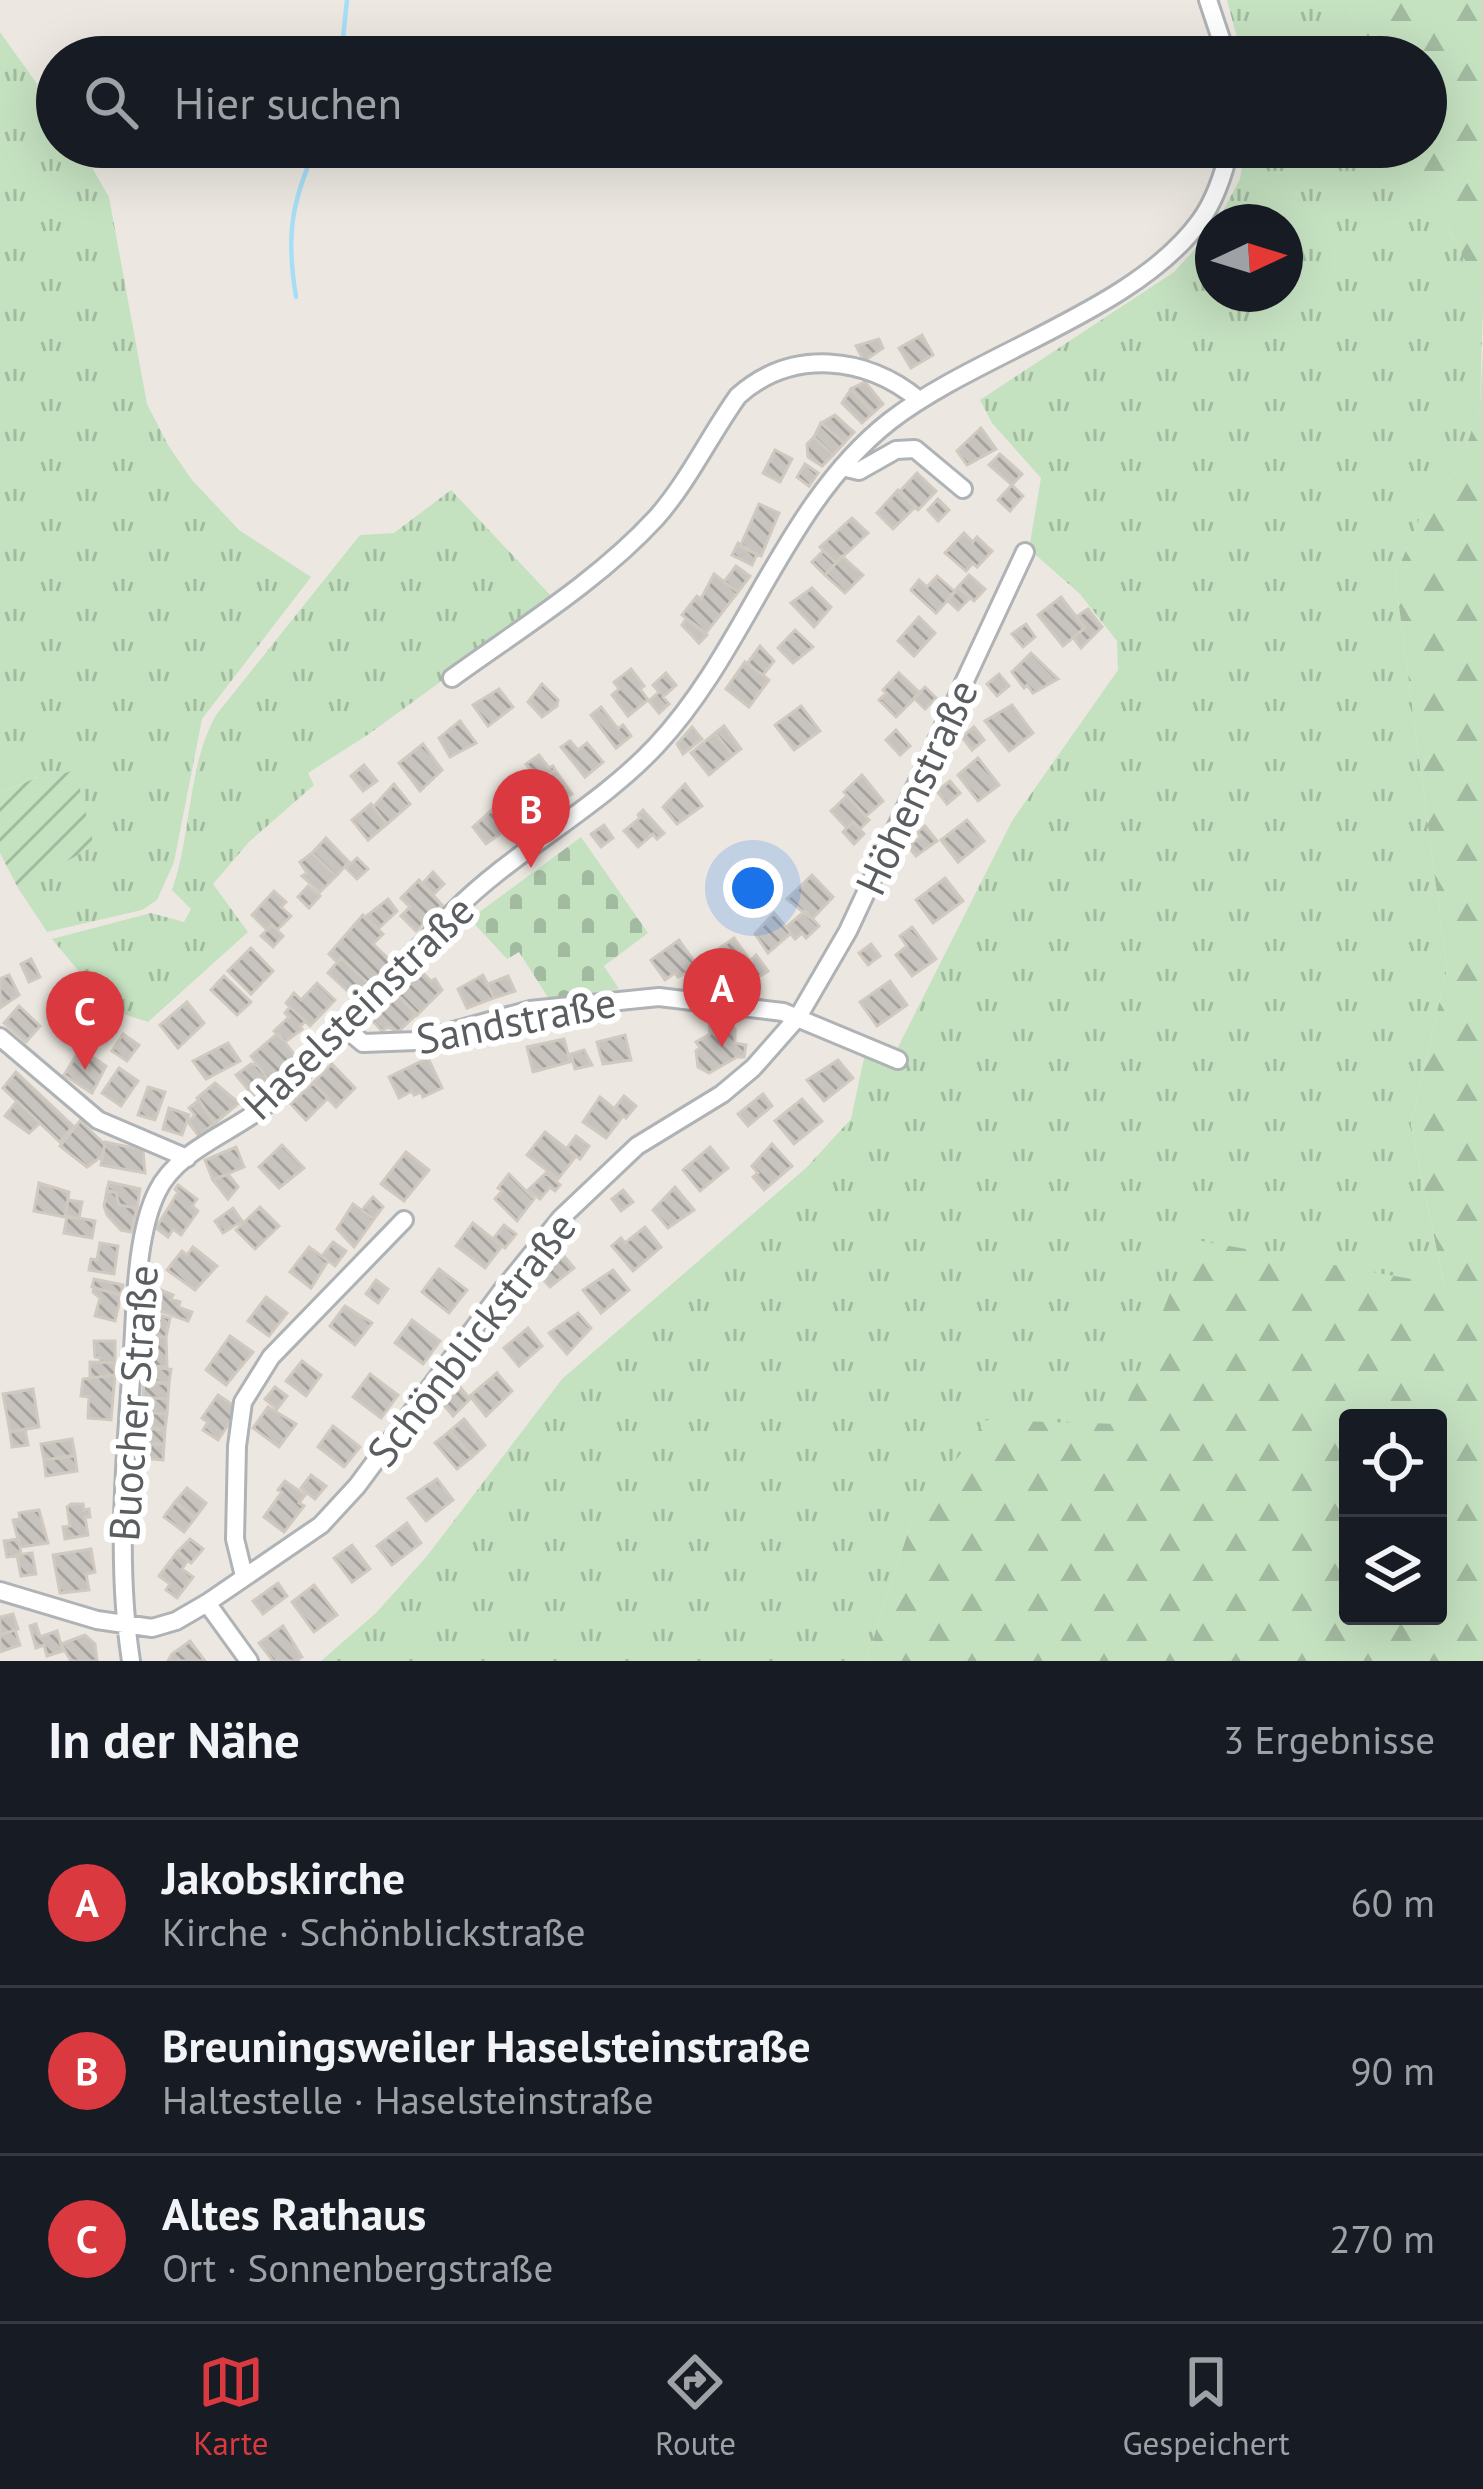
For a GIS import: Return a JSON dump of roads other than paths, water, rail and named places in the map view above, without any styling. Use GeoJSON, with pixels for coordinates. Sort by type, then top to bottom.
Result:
{"type":"FeatureCollection","features":[{"type":"Feature","properties":{"kind":"street"},"geometry":{"type":"LineString","coordinates":[[1208,0],[1220,36]]}},
{"type":"Feature","properties":{"kind":"street","name":"Haselsteinstraße"},"geometry":{"type":"LineString","coordinates":[[187,1158],[262,1108],[456,909],[656,747],[704,688],[800,524],[842,467],[888,423],[919,400],[1135,282],[1181,244],[1202,218],[1225,168]]}},
{"type":"Feature","properties":{"kind":"street"},"geometry":{"type":"LineString","coordinates":[[452,678],[591,577],[640,535],[660,514],[738,396],[755,381],[798,364],[848,365],[888,377],[919,400]]}},
{"type":"Feature","properties":{"kind":"street"},"geometry":{"type":"LineString","coordinates":[[842,467],[859,471],[896,449],[914,449],[963,489]]}},
{"type":"Feature","properties":{"kind":"street","name":"Höhenstraße"},"geometry":{"type":"LineString","coordinates":[[797,1017],[848,932],[1025,552]]}},
{"type":"Feature","properties":{"kind":"street","name":"Sandstraße"},"geometry":{"type":"LineString","coordinates":[[345,1028],[363,1043],[417,1041],[530,1010],[628,997],[725,1002],[797,1017],[898,1060]]}},
{"type":"Feature","properties":{"kind":"street","name":"Schönblickstraße"},"geometry":{"type":"LineString","coordinates":[[125,1625],[164,1624],[207,1603],[320,1525],[357,1486],[536,1247],[598,1180],[637,1146],[722,1094],[778,1043],[797,1017]]}},
{"type":"Feature","properties":{"kind":"street"},"geometry":{"type":"LineString","coordinates":[[0,1037],[98,1120],[187,1158]]}},
{"type":"Feature","properties":{"kind":"street","name":"Buocher Straße"},"geometry":{"type":"LineString","coordinates":[[131,1661],[125,1625],[123,1516],[138,1277],[157,1191],[187,1158]]}},
{"type":"Feature","properties":{"kind":"street"},"geometry":{"type":"LineString","coordinates":[[244,1576],[236,1539],[237,1446],[243,1402],[271,1357],[404,1220]]}},
{"type":"Feature","properties":{"kind":"street"},"geometry":{"type":"LineString","coordinates":[[0,1591],[125,1625]]}},
{"type":"Feature","properties":{"kind":"street"},"geometry":{"type":"LineString","coordinates":[[207,1603],[249,1661]]}},
{"type":"Feature","properties":{"kind":"waterway"},"geometry":{"type":"LineString","coordinates":[[343,36],[347,0]]}},
{"type":"Feature","properties":{"kind":"waterway"},"geometry":{"type":"LineString","coordinates":[[296,297],[293,220],[308,168]]}},
{"type":"Feature","properties":{"kind":"place","name":"Breuningsweiler Haselsteinstraße"},"geometry":{"type":"Point","coordinates":[531,868]}},
{"type":"Feature","properties":{"kind":"place","name":"Jakobskirche"},"geometry":{"type":"Point","coordinates":[722,1047]}},
{"type":"Feature","properties":{"kind":"place","name":"Altes Rathaus"},"geometry":{"type":"Point","coordinates":[85,1070]}}]}
